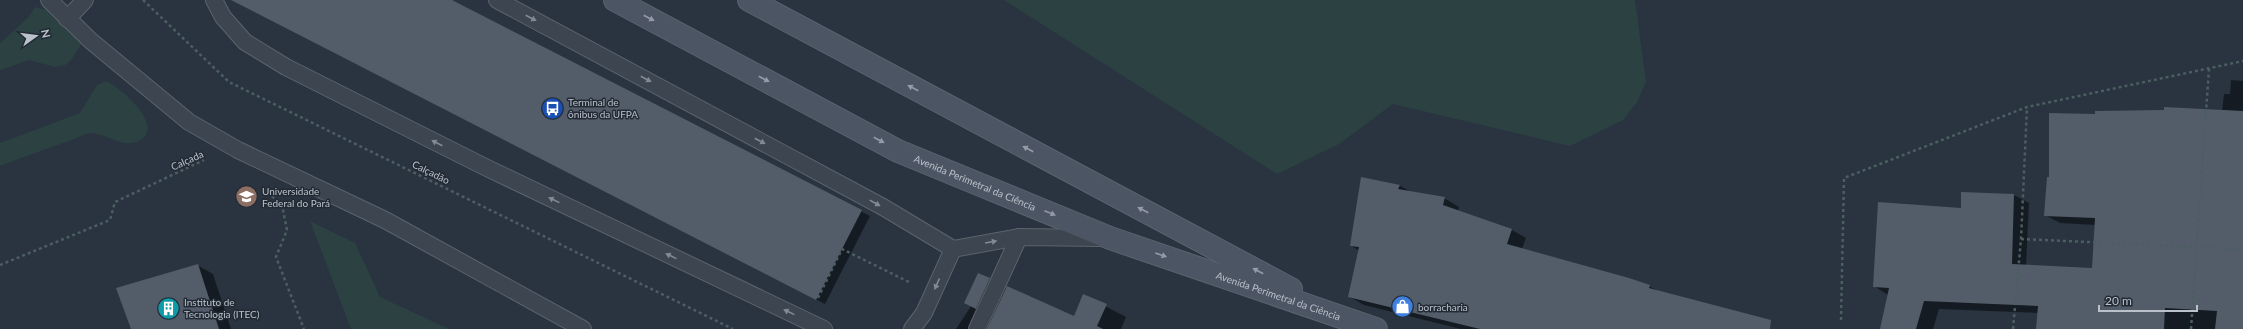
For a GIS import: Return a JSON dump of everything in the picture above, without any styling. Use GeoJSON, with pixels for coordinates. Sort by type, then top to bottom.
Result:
{"type":"FeatureCollection","features":[{"type":"Feature","properties":{"kind":"main road","name":"Avenida Perimetral da Ciência"},"geometry":{"type":"LineString","coordinates":[[615,0],[898,151],[1110,238],[1376,329]]}},
{"type":"Feature","properties":{"kind":"main road","name":"Avenida Perimetral da Ciência"},"geometry":{"type":"LineString","coordinates":[[748,0],[1354,322]]}},
{"type":"Feature","properties":{"kind":"lane"},"geometry":{"type":"LineString","coordinates":[[49,0],[67,19],[188,122],[238,150],[385,220],[583,329]]}},
{"type":"Feature","properties":{"kind":"lane"},"geometry":{"type":"LineString","coordinates":[[67,19],[86,0]]}},
{"type":"Feature","properties":{"kind":"lane"},"geometry":{"type":"LineString","coordinates":[[214,0],[223,17],[245,42],[286,67],[483,166],[824,329]]}},
{"type":"Feature","properties":{"kind":"lane"},"geometry":{"type":"LineString","coordinates":[[497,0],[883,207],[953,248],[1019,237],[1110,238]]}},
{"type":"Feature","properties":{"kind":"lane"},"geometry":{"type":"LineString","coordinates":[[978,329],[1019,237]]}},
{"type":"Feature","properties":{"kind":"lane"},"geometry":{"type":"LineString","coordinates":[[912,329],[924,313],[953,248]]}},
{"type":"Feature","properties":{"kind":"path","name":"Calçadão"},"geometry":{"type":"LineString","coordinates":[[143,0],[229,82],[733,329]]}},
{"type":"Feature","properties":{"kind":"path"},"geometry":{"type":"LineString","coordinates":[[1841,320],[1844,178],[2027,107],[2243,61]]}},
{"type":"Feature","properties":{"kind":"path"},"geometry":{"type":"LineString","coordinates":[[2191,329],[2209,69]]}},
{"type":"Feature","properties":{"kind":"path"},"geometry":{"type":"LineString","coordinates":[[2013,329],[2021,239],[2027,107]]}},
{"type":"Feature","properties":{"kind":"path","name":"Calçada"},"geometry":{"type":"LineString","coordinates":[[0,266],[110,220],[115,202],[207,159]]}},
{"type":"Feature","properties":{"kind":"path"},"geometry":{"type":"LineString","coordinates":[[266,192],[282,205],[288,230],[276,257],[304,329]]}},
{"type":"Feature","properties":{"kind":"path"},"geometry":{"type":"LineString","coordinates":[[2021,239],[2243,250]]}},
{"type":"Feature","properties":{"kind":"path"},"geometry":{"type":"LineString","coordinates":[[816,302],[842,249]]}},
{"type":"Feature","properties":{"kind":"green space"},"geometry":{"type":"Polygon","coordinates":[[[1004,0],[1635,0],[1646,82],[1637,102],[1623,120],[1570,146],[1393,104],[1339,144],[1277,174],[1004,0]]]}},
{"type":"Feature","properties":{"kind":"green space"},"geometry":{"type":"Polygon","coordinates":[[[35,7],[46,10],[82,43],[72,59],[65,65],[55,67],[29,60],[0,70],[0,43],[29,17],[35,7]]]}},
{"type":"Feature","properties":{"kind":"green space"},"geometry":{"type":"Polygon","coordinates":[[[106,81],[130,99],[145,117],[148,127],[146,135],[139,141],[127,143],[89,133],[0,166],[0,143],[80,113],[97,85],[106,81]]]}},
{"type":"Feature","properties":{"kind":"green space"},"geometry":{"type":"Polygon","coordinates":[[[310,221],[355,243],[380,297],[449,329],[351,329],[310,221]]]}},
{"type":"Feature","properties":{"kind":"building","name":"Terminal de ônibus da UFPA"},"geometry":{"type":"Polygon","coordinates":[[[231,0],[452,0],[862,210],[816,300],[231,0]]]}},
{"type":"Feature","properties":{"kind":"building"},"geometry":{"type":"Polygon","coordinates":[[[2164,107],[2243,111],[2243,329],[2215,329],[2217,311],[2165,308],[2164,329],[2036,329],[2038,306],[1924,301],[1916,329],[1880,329],[1889,288],[1873,287],[1878,202],[1961,208],[1961,192],[2014,194],[2012,264],[2092,268],[2095,218],[2044,216],[2047,177],[2049,177],[2049,113],[2095,114],[2095,111],[2164,110],[2164,107]]]}},
{"type":"Feature","properties":{"kind":"building"},"geometry":{"type":"Polygon","coordinates":[[[1361,177],[1400,185],[1398,189],[1445,197],[1443,205],[1512,229],[1507,244],[1629,278],[1650,285],[1649,288],[1771,320],[1770,329],[1480,329],[1348,297],[1359,247],[1350,246],[1361,177]]]}},
{"type":"Feature","properties":{"kind":"building","name":"Instituto de Tecnologia (ITEC)"},"geometry":{"type":"Polygon","coordinates":[[[198,264],[219,329],[131,329],[116,288],[198,264]]]}},
{"type":"Feature","properties":{"kind":"building"},"geometry":{"type":"Polygon","coordinates":[[[978,273],[990,278],[976,309],[964,303],[978,273]]]}},
{"type":"Feature","properties":{"kind":"building"},"geometry":{"type":"Polygon","coordinates":[[[1007,286],[1074,316],[1083,294],[1107,304],[1097,326],[1103,329],[987,329],[1007,286]]]}},
{"type":"Feature","properties":{"kind":"place","name":"Terminal de ônibus da UFPA"},"geometry":{"type":"Point","coordinates":[552,108]}},
{"type":"Feature","properties":{"kind":"place","name":"Universidade Federal do Pará"},"geometry":{"type":"Point","coordinates":[246,197]}},
{"type":"Feature","properties":{"kind":"place","name":"borracharia"},"geometry":{"type":"Point","coordinates":[1403,307]}},
{"type":"Feature","properties":{"kind":"place","name":"Instituto de Tecnologia (ITEC)"},"geometry":{"type":"Point","coordinates":[168,308]}}]}
